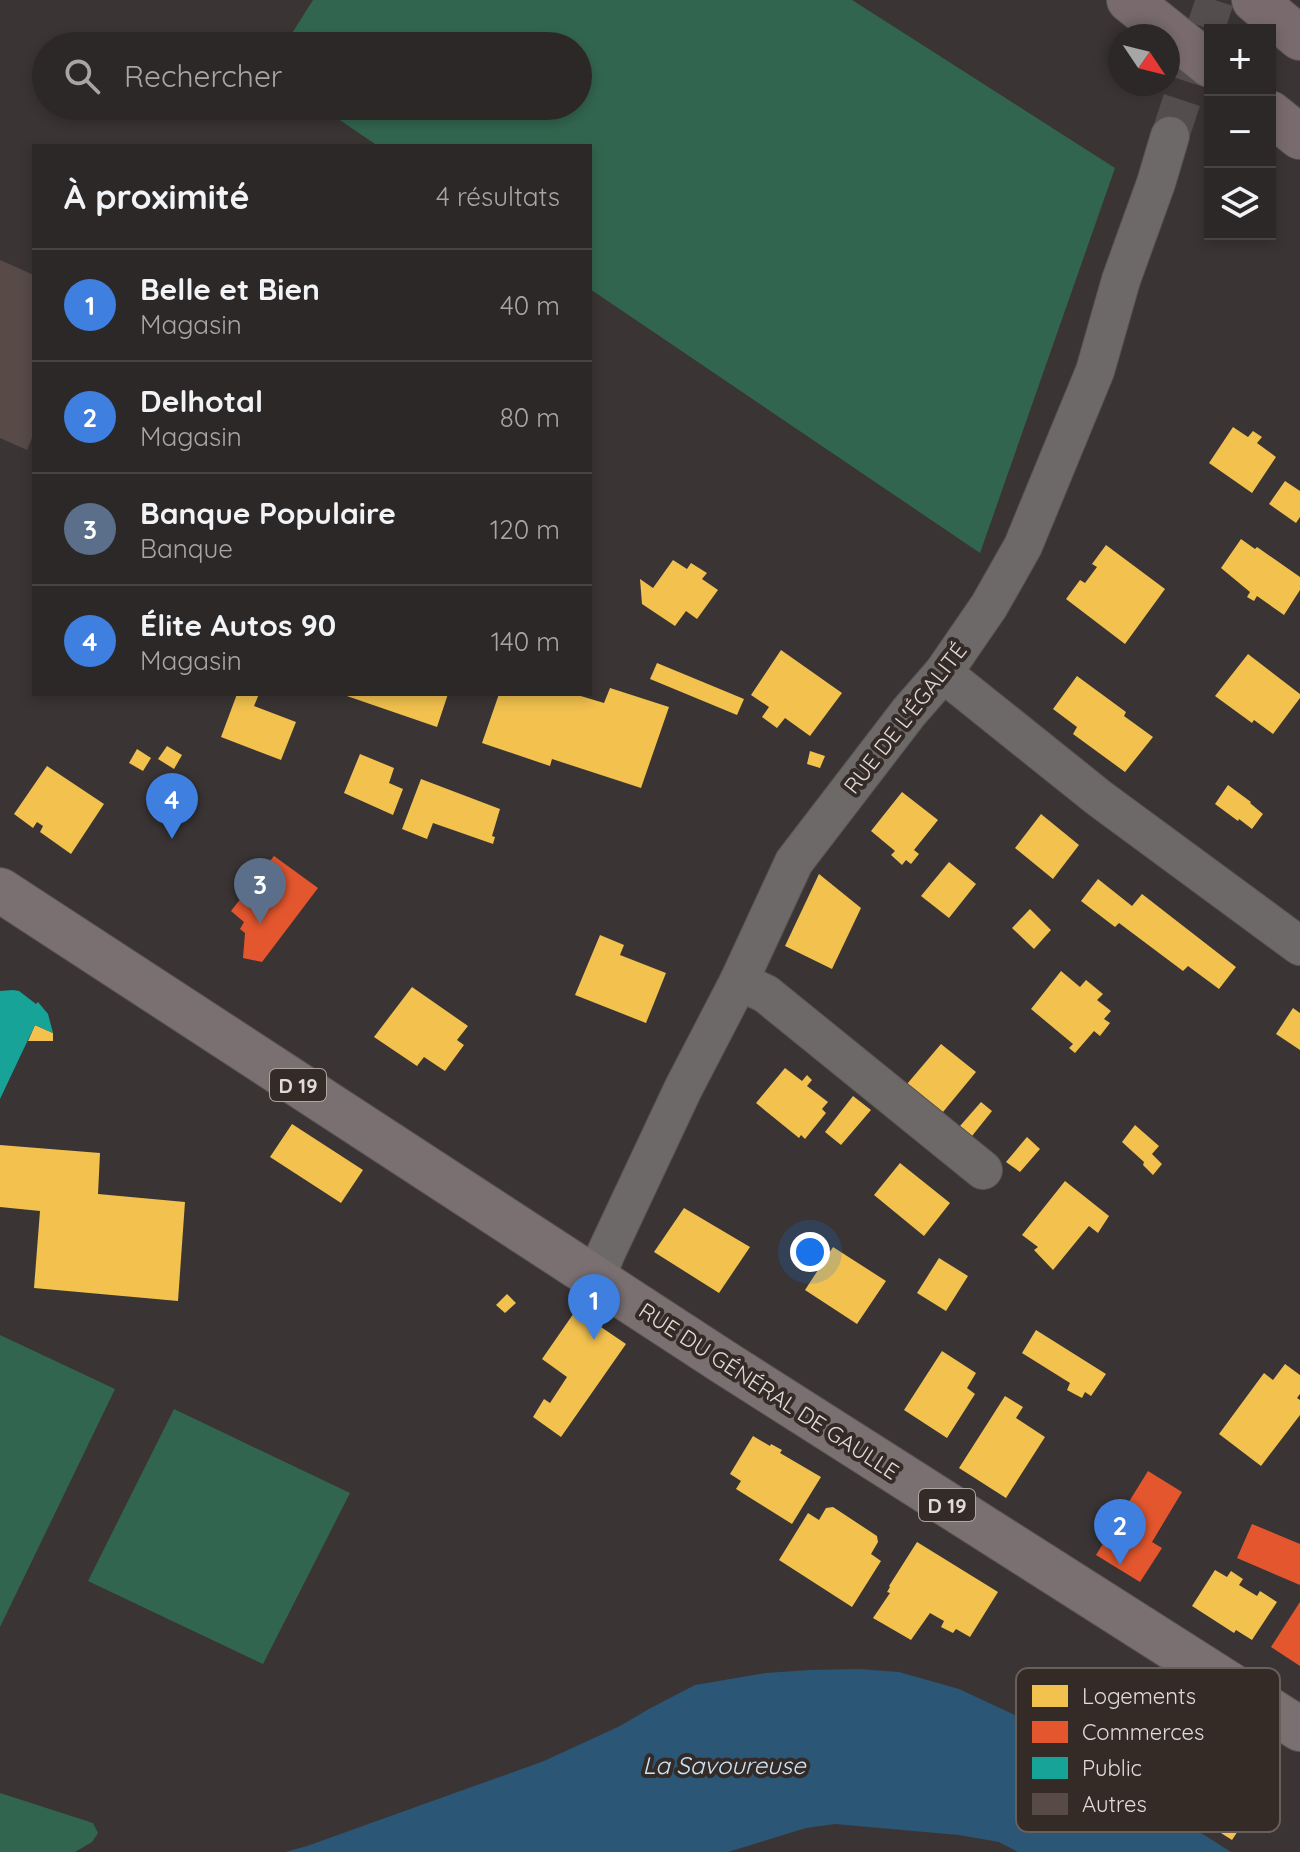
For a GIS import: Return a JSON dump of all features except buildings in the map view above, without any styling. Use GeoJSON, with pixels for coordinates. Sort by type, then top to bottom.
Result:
{"type":"FeatureCollection","features":[{"type":"Feature","properties":{"kind":"highway"},"geometry":{"type":"LineString","coordinates":[[1129,0],[1204,60]]}},
{"type":"Feature","properties":{"kind":"highway"},"geometry":{"type":"LineString","coordinates":[[1254,0],[1300,38]]}},
{"type":"Feature","properties":{"kind":"highway"},"geometry":{"type":"LineString","coordinates":[[1276,118],[1300,137]]}},
{"type":"Feature","properties":{"kind":"main road","name":"RUE DU GÉNÉRAL DE GAULLE"},"geometry":{"type":"LineString","coordinates":[[0,890],[596,1279],[1205,1668]]}},
{"type":"Feature","properties":{"kind":"main road","name":"RUE DU GÉNÉRAL DE GAULLE"},"geometry":{"type":"LineString","coordinates":[[1280,1716],[1300,1729]]}},
{"type":"Feature","properties":{"kind":"street","name":"RUE DE L'ÉGALITÉ"},"geometry":{"type":"LineString","coordinates":[[596,1279],[683,1089],[739,981],[794,862],[909,712],[943,673],[989,606],[1023,546],[1095,371],[1121,280],[1170,136]]}},
{"type":"Feature","properties":{"kind":"street"},"geometry":{"type":"LineString","coordinates":[[943,673],[1099,798],[1300,946]]}},
{"type":"Feature","properties":{"kind":"street"},"geometry":{"type":"LineString","coordinates":[[739,981],[766,994],[983,1170]]}},
{"type":"Feature","properties":{"kind":"green space"},"geometry":{"type":"Polygon","coordinates":[[[313,0],[852,0],[1115,168],[980,553],[592,290],[592,144],[375,144],[340,120],[592,120],[592,32],[293,32],[313,0]]]}},
{"type":"Feature","properties":{"kind":"green space"},"geometry":{"type":"Polygon","coordinates":[[[0,1335],[115,1389],[0,1627],[0,1335]]]}},
{"type":"Feature","properties":{"kind":"green space"},"geometry":{"type":"Polygon","coordinates":[[[174,1409],[350,1493],[263,1664],[88,1581],[174,1409]]]}},
{"type":"Feature","properties":{"kind":"green space"},"geometry":{"type":"Polygon","coordinates":[[[0,1793],[93,1823],[98,1833],[92,1842],[75,1852],[0,1852],[0,1793]]]}},
{"type":"Feature","properties":{"kind":"water","name":"La Savoureuse"},"geometry":{"type":"Polygon","coordinates":[[[810,1670],[899,1672],[959,1689],[1016,1716],[1016,1832],[1200,1832],[1231,1852],[1018,1852],[999,1842],[959,1835],[835,1824],[806,1828],[728,1852],[285,1852],[544,1761],[620,1726],[695,1685],[765,1673],[810,1670]]]}},
{"type":"Feature","properties":{"kind":"tunnel"},"geometry":{"type":"LineString","coordinates":[[1170,136],[1215,0]]}},
{"type":"Feature","properties":{"kind":"place","name":"Élite Autos 90"},"geometry":{"type":"Point","coordinates":[172,839]}},
{"type":"Feature","properties":{"kind":"place","name":"Banque Populaire"},"geometry":{"type":"Point","coordinates":[260,924]}},
{"type":"Feature","properties":{"kind":"place","name":"Belle et Bien"},"geometry":{"type":"Point","coordinates":[594,1340]}},
{"type":"Feature","properties":{"kind":"place","name":"Delhotal"},"geometry":{"type":"Point","coordinates":[1120,1565]}}]}
